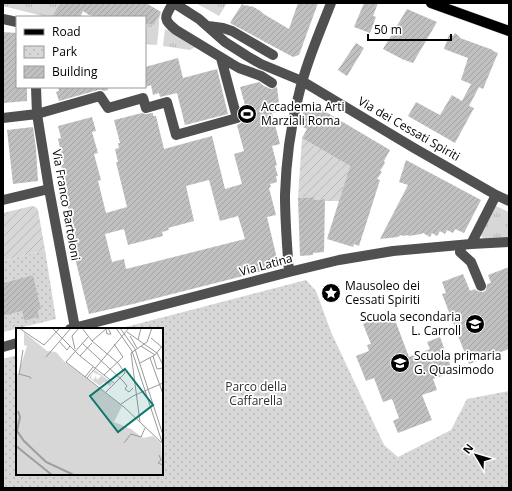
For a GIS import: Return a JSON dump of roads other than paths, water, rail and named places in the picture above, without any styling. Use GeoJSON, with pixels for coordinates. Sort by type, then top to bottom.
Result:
{"type":"FeatureCollection","features":[{"type":"Feature","properties":{"kind":"main road"},"geometry":{"type":"LineString","coordinates":[[431,3],[509,32]]}},
{"type":"Feature","properties":{"kind":"street","name":"Via dei Cessati Spiriti"},"geometry":{"type":"LineString","coordinates":[[173,3],[208,26],[225,42],[246,56],[302,81],[414,148],[509,201]]}},
{"type":"Feature","properties":{"kind":"street"},"geometry":{"type":"LineString","coordinates":[[173,3],[166,17],[166,21],[169,24],[221,58],[272,83]]}},
{"type":"Feature","properties":{"kind":"street"},"geometry":{"type":"LineString","coordinates":[[289,272],[286,218],[286,176],[289,144],[302,81],[331,3]]}},
{"type":"Feature","properties":{"kind":"street"},"geometry":{"type":"LineString","coordinates":[[3,19],[16,22]]}},
{"type":"Feature","properties":{"kind":"street"},"geometry":{"type":"LineString","coordinates":[[208,26],[232,31],[273,55]]}},
{"type":"Feature","properties":{"kind":"street"},"geometry":{"type":"LineString","coordinates":[[3,118],[37,114],[100,96],[108,108],[143,98],[146,108],[167,102],[176,135],[237,118],[221,58]]}},
{"type":"Feature","properties":{"kind":"street","name":"Via Franco Bartoloni"},"geometry":{"type":"LineString","coordinates":[[36,88],[37,114],[73,328]]}},
{"type":"Feature","properties":{"kind":"street"},"geometry":{"type":"LineString","coordinates":[[3,200],[49,189]]}},
{"type":"Feature","properties":{"kind":"street"},"geometry":{"type":"LineString","coordinates":[[481,286],[471,262],[460,252],[496,195]]}},
{"type":"Feature","properties":{"kind":"street","name":"Via Latina"},"geometry":{"type":"LineString","coordinates":[[73,328],[328,262],[379,254],[466,244],[509,242]]}},
{"type":"Feature","properties":{"kind":"street"},"geometry":{"type":"LineString","coordinates":[[3,347],[16,343]]}},
{"type":"Feature","properties":{"kind":"place","name":"Accademia Arti Marziali Roma"},"geometry":{"type":"Point","coordinates":[247,114]}},
{"type":"Feature","properties":{"kind":"place","name":"Mausoleo dei Cessati Spiriti"},"geometry":{"type":"Point","coordinates":[331,293]}},
{"type":"Feature","properties":{"kind":"place","name":"Scuola secondaria L. Carroll"},"geometry":{"type":"Point","coordinates":[475,324]}},
{"type":"Feature","properties":{"kind":"place","name":"Scuola primaria G. Quasimodo"},"geometry":{"type":"Point","coordinates":[400,363]}},
{"type":"Feature","properties":{"kind":"park label","name":"Parco della Caffarella"},"geometry":{"type":"Point","coordinates":[256,394]}}]}
